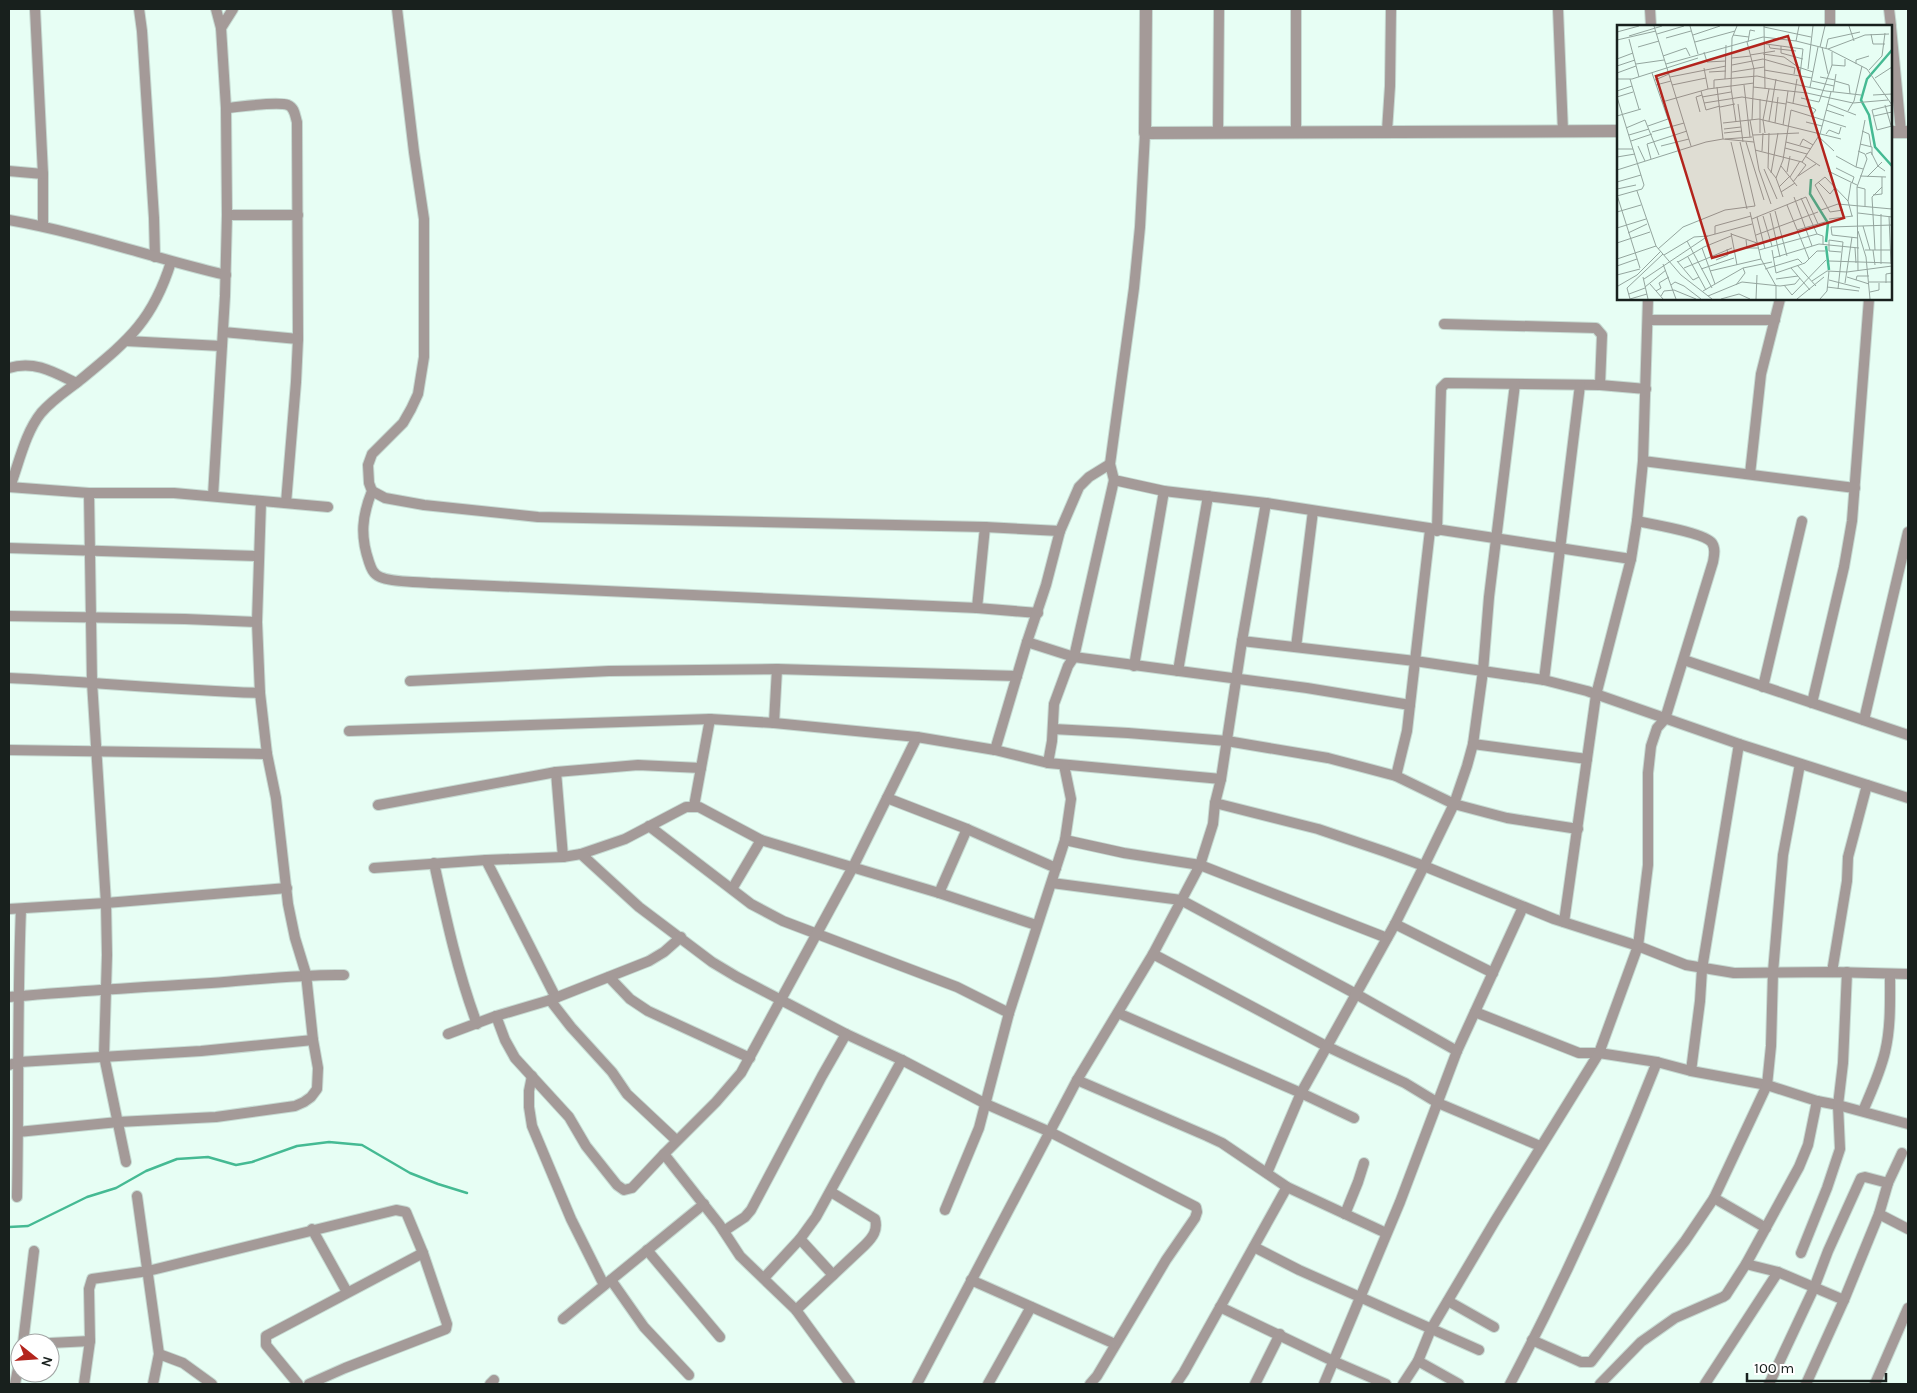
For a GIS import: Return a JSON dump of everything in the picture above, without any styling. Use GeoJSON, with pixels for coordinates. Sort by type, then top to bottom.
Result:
{"type":"FeatureCollection","features":[{"type":"Feature","properties":{"kind":"street"},"geometry":{"type":"LineString","coordinates":[[35,9],[43,174],[43,226]]}},
{"type":"Feature","properties":{"kind":"street"},"geometry":{"type":"LineString","coordinates":[[139,9],[142,31],[155,257]]}},
{"type":"Feature","properties":{"kind":"street"},"geometry":{"type":"LineString","coordinates":[[213,496],[226,274],[227,215],[226,108],[221,28],[216,9]]}},
{"type":"Feature","properties":{"kind":"street"},"geometry":{"type":"LineString","coordinates":[[221,28],[233,9]]}},
{"type":"Feature","properties":{"kind":"street"},"geometry":{"type":"LineString","coordinates":[[397,9],[424,219],[424,357],[418,394],[411,409],[403,423],[372,454],[368,465],[369,483],[372,491],[384,498],[424,505],[538,517],[985,527],[1060,531]]}},
{"type":"Feature","properties":{"kind":"street"},"geometry":{"type":"LineString","coordinates":[[1048,763],[1053,729],[1054,704],[1068,666],[1074,657],[1114,480],[1110,464],[1134,288],[1146,134],[1146,9]]}},
{"type":"Feature","properties":{"kind":"street"},"geometry":{"type":"LineString","coordinates":[[1218,132],[1219,9]]}},
{"type":"Feature","properties":{"kind":"street"},"geometry":{"type":"LineString","coordinates":[[1296,9],[1296,132]]}},
{"type":"Feature","properties":{"kind":"street"},"geometry":{"type":"LineString","coordinates":[[1388,131],[1391,9]]}},
{"type":"Feature","properties":{"kind":"street"},"geometry":{"type":"LineString","coordinates":[[1558,9],[1563,132]]}},
{"type":"Feature","properties":{"kind":"street"},"geometry":{"type":"LineString","coordinates":[[1650,9],[1650,25]]}},
{"type":"Feature","properties":{"kind":"street"},"geometry":{"type":"LineString","coordinates":[[1830,9],[1830,25]]}},
{"type":"Feature","properties":{"kind":"street"},"geometry":{"type":"LineString","coordinates":[[1889,9],[1891,25]]}},
{"type":"Feature","properties":{"kind":"street"},"geometry":{"type":"LineString","coordinates":[[1892,39],[1900,132]]}},
{"type":"Feature","properties":{"kind":"street"},"geometry":{"type":"LineString","coordinates":[[226,108],[276,104],[288,105],[294,111],[298,134],[298,339],[286,503]]}},
{"type":"Feature","properties":{"kind":"street"},"geometry":{"type":"LineString","coordinates":[[1146,134],[1218,132],[1617,131]]}},
{"type":"Feature","properties":{"kind":"street"},"geometry":{"type":"LineString","coordinates":[[9,171],[43,174]]}},
{"type":"Feature","properties":{"kind":"street"},"geometry":{"type":"LineString","coordinates":[[227,215],[298,216]]}},
{"type":"Feature","properties":{"kind":"street"},"geometry":{"type":"LineString","coordinates":[[9,220],[89,236],[171,262],[226,274]]}},
{"type":"Feature","properties":{"kind":"street"},"geometry":{"type":"LineString","coordinates":[[171,262],[153,306],[138,328],[126,341],[53,400],[39,415],[28,437],[10,487],[89,493],[174,493],[328,507]]}},
{"type":"Feature","properties":{"kind":"street"},"geometry":{"type":"LineString","coordinates":[[1564,922],[1596,695],[1631,559],[1637,521],[1643,461],[1648,300]]}},
{"type":"Feature","properties":{"kind":"street"},"geometry":{"type":"LineString","coordinates":[[1750,474],[1761,374],[1780,300]]}},
{"type":"Feature","properties":{"kind":"street"},"geometry":{"type":"LineString","coordinates":[[1812,703],[1844,567],[1852,521],[1869,300]]}},
{"type":"Feature","properties":{"kind":"street"},"geometry":{"type":"LineString","coordinates":[[1648,320],[1775,320]]}},
{"type":"Feature","properties":{"kind":"street"},"geometry":{"type":"LineString","coordinates":[[1444,324],[1596,328],[1602,335],[1600,385]]}},
{"type":"Feature","properties":{"kind":"street"},"geometry":{"type":"LineString","coordinates":[[222,332],[298,339]]}},
{"type":"Feature","properties":{"kind":"street"},"geometry":{"type":"LineString","coordinates":[[126,341],[221,346]]}},
{"type":"Feature","properties":{"kind":"street"},"geometry":{"type":"LineString","coordinates":[[9,368],[16,365],[43,367],[76,383]]}},
{"type":"Feature","properties":{"kind":"street"},"geometry":{"type":"LineString","coordinates":[[1396,776],[1407,731],[1434,530],[1441,388],[1446,383],[1600,385],[1646,388]]}},
{"type":"Feature","properties":{"kind":"street"},"geometry":{"type":"LineString","coordinates":[[1267,1173],[1301,1093],[1395,924],[1454,804],[1473,744],[1515,384]]}},
{"type":"Feature","properties":{"kind":"street"},"geometry":{"type":"LineString","coordinates":[[1544,680],[1562,548],[1580,385]]}},
{"type":"Feature","properties":{"kind":"street"},"geometry":{"type":"LineString","coordinates":[[1643,461],[1855,488]]}},
{"type":"Feature","properties":{"kind":"street"},"geometry":{"type":"LineString","coordinates":[[995,750],[1027,642],[1038,613],[1060,531],[1079,487],[1089,477],[1110,464]]}},
{"type":"Feature","properties":{"kind":"street"},"geometry":{"type":"LineString","coordinates":[[1114,480],[1164,491],[1266,504],[1631,559]]}},
{"type":"Feature","properties":{"kind":"street"},"geometry":{"type":"LineString","coordinates":[[372,491],[364,510],[362,526],[364,548],[374,573],[380,577],[392,580],[667,595],[976,608],[1038,613]]}},
{"type":"Feature","properties":{"kind":"street"},"geometry":{"type":"LineString","coordinates":[[1134,666],[1164,491]]}},
{"type":"Feature","properties":{"kind":"street"},"geometry":{"type":"LineString","coordinates":[[89,493],[92,682],[106,903],[107,955],[104,1056],[126,1162]]}},
{"type":"Feature","properties":{"kind":"street"},"geometry":{"type":"LineString","coordinates":[[1178,671],[1208,496]]}},
{"type":"Feature","properties":{"kind":"street"},"geometry":{"type":"LineString","coordinates":[[18,1132],[118,1122],[216,1117],[295,1106],[311,1097],[316,1089],[318,1068],[306,974],[295,938],[276,798],[267,754],[260,693],[257,622],[261,501]]}},
{"type":"Feature","properties":{"kind":"street"},"geometry":{"type":"LineString","coordinates":[[917,1384],[1077,1080],[1153,954],[1200,865],[1213,824],[1266,504]]}},
{"type":"Feature","properties":{"kind":"street"},"geometry":{"type":"LineString","coordinates":[[1296,647],[1313,511]]}},
{"type":"Feature","properties":{"kind":"street"},"geometry":{"type":"LineString","coordinates":[[1403,1384],[1418,1361],[1431,1329],[1598,1053],[1638,946],[1648,865],[1648,773],[1651,746],[1657,728],[1665,719],[1715,551],[1712,543],[1701,536],[1637,521]]}},
{"type":"Feature","properties":{"kind":"street"},"geometry":{"type":"LineString","coordinates":[[1763,687],[1802,521]]}},
{"type":"Feature","properties":{"kind":"street"},"geometry":{"type":"LineString","coordinates":[[976,608],[985,527]]}},
{"type":"Feature","properties":{"kind":"street"},"geometry":{"type":"LineString","coordinates":[[1864,720],[1908,532]]}},
{"type":"Feature","properties":{"kind":"street"},"geometry":{"type":"LineString","coordinates":[[9,548],[91,549],[260,556]]}},
{"type":"Feature","properties":{"kind":"street"},"geometry":{"type":"LineString","coordinates":[[9,616],[257,622]]}},
{"type":"Feature","properties":{"kind":"street"},"geometry":{"type":"LineString","coordinates":[[1242,641],[1415,661],[1544,680],[1574,687],[1739,744],[1908,798]]}},
{"type":"Feature","properties":{"kind":"street"},"geometry":{"type":"LineString","coordinates":[[1027,642],[1074,657],[1236,678],[1410,705]]}},
{"type":"Feature","properties":{"kind":"street"},"geometry":{"type":"LineString","coordinates":[[1684,660],[1908,735]]}},
{"type":"Feature","properties":{"kind":"street"},"geometry":{"type":"LineString","coordinates":[[410,681],[609,672],[777,669],[1017,676]]}},
{"type":"Feature","properties":{"kind":"street"},"geometry":{"type":"LineString","coordinates":[[774,723],[777,669]]}},
{"type":"Feature","properties":{"kind":"street"},"geometry":{"type":"LineString","coordinates":[[9,678],[92,682],[194,691],[260,693]]}},
{"type":"Feature","properties":{"kind":"street"},"geometry":{"type":"LineString","coordinates":[[694,806],[710,719]]}},
{"type":"Feature","properties":{"kind":"street"},"geometry":{"type":"LineString","coordinates":[[349,731],[710,719],[774,723],[917,737],[995,750],[1048,763],[1221,779]]}},
{"type":"Feature","properties":{"kind":"street"},"geometry":{"type":"LineString","coordinates":[[1053,729],[1227,741],[1328,758],[1396,776],[1454,804],[1507,818],[1578,828]]}},
{"type":"Feature","properties":{"kind":"street"},"geometry":{"type":"LineString","coordinates":[[496,1016],[508,1048],[569,1117],[586,1146],[616,1184],[624,1190],[632,1188],[676,1140],[716,1102],[735,1081],[750,1058],[853,867],[917,737]]}},
{"type":"Feature","properties":{"kind":"street"},"geometry":{"type":"LineString","coordinates":[[1473,744],[1587,759]]}},
{"type":"Feature","properties":{"kind":"street"},"geometry":{"type":"LineString","coordinates":[[1691,1071],[1700,1001],[1702,968],[1739,744]]}},
{"type":"Feature","properties":{"kind":"street"},"geometry":{"type":"LineString","coordinates":[[9,750],[267,754]]}},
{"type":"Feature","properties":{"kind":"street"},"geometry":{"type":"LineString","coordinates":[[1532,1340],[1581,1362],[1591,1362],[1685,1241],[1714,1198],[1767,1086],[1771,1046],[1773,972],[1783,855],[1800,764]]}},
{"type":"Feature","properties":{"kind":"street"},"geometry":{"type":"LineString","coordinates":[[378,805],[556,772],[638,765],[701,768]]}},
{"type":"Feature","properties":{"kind":"street"},"geometry":{"type":"LineString","coordinates":[[945,1210],[974,1144],[1009,1013],[1065,840],[1071,800],[1064,765]]}},
{"type":"Feature","properties":{"kind":"street"},"geometry":{"type":"LineString","coordinates":[[556,772],[563,857]]}},
{"type":"Feature","properties":{"kind":"street"},"geometry":{"type":"LineString","coordinates":[[1832,972],[1847,881],[1848,857],[1867,785]]}},
{"type":"Feature","properties":{"kind":"street"},"geometry":{"type":"LineString","coordinates":[[887,798],[966,829],[1056,868]]}},
{"type":"Feature","properties":{"kind":"street"},"geometry":{"type":"LineString","coordinates":[[1215,803],[1318,829],[1424,866],[1564,922],[1702,968],[1734,973],[1847,972],[1908,974]]}},
{"type":"Feature","properties":{"kind":"street"},"geometry":{"type":"LineString","coordinates":[[374,868],[434,863],[563,857],[581,854],[625,839],[686,807],[694,806],[705,809],[761,840],[939,893],[1036,925]]}},
{"type":"Feature","properties":{"kind":"street"},"geometry":{"type":"LineString","coordinates":[[648,826],[751,904],[768,914],[957,987],[1009,1013]]}},
{"type":"Feature","properties":{"kind":"street"},"geometry":{"type":"LineString","coordinates":[[939,893],[966,829]]}},
{"type":"Feature","properties":{"kind":"street"},"geometry":{"type":"LineString","coordinates":[[732,889],[761,840]]}},
{"type":"Feature","properties":{"kind":"street"},"geometry":{"type":"LineString","coordinates":[[1065,840],[1124,853],[1200,865],[1387,938]]}},
{"type":"Feature","properties":{"kind":"street"},"geometry":{"type":"LineString","coordinates":[[581,854],[638,907],[681,937],[712,962],[846,1034],[902,1060],[986,1104],[1050,1132],[1196,1207],[1196,1218],[1166,1260],[1097,1376],[1090,1384]]}},
{"type":"Feature","properties":{"kind":"street"},"geometry":{"type":"LineString","coordinates":[[486,860],[553,999],[571,1027],[612,1072],[627,1094],[676,1140]]}},
{"type":"Feature","properties":{"kind":"street"},"geometry":{"type":"LineString","coordinates":[[434,863],[447,926],[477,1024]]}},
{"type":"Feature","properties":{"kind":"street"},"geometry":{"type":"LineString","coordinates":[[1052,883],[1181,900],[1356,994],[1457,1051]]}},
{"type":"Feature","properties":{"kind":"street"},"geometry":{"type":"LineString","coordinates":[[9,909],[287,888]]}},
{"type":"Feature","properties":{"kind":"street"},"geometry":{"type":"LineString","coordinates":[[1324,1384],[1438,1103],[1457,1051],[1523,907]]}},
{"type":"Feature","properties":{"kind":"street"},"geometry":{"type":"LineString","coordinates":[[17,1197],[18,1132],[13,996],[21,909]]}},
{"type":"Feature","properties":{"kind":"street"},"geometry":{"type":"LineString","coordinates":[[1395,924],[1493,973]]}},
{"type":"Feature","properties":{"kind":"street"},"geometry":{"type":"LineString","coordinates":[[448,1034],[496,1016],[553,999],[609,977],[654,958],[681,937]]}},
{"type":"Feature","properties":{"kind":"street"},"geometry":{"type":"LineString","coordinates":[[1153,954],[1326,1046],[1405,1083],[1438,1103],[1540,1146]]}},
{"type":"Feature","properties":{"kind":"street"},"geometry":{"type":"LineString","coordinates":[[1801,1253],[1839,1154],[1838,1105],[1843,1063],[1847,972]]}},
{"type":"Feature","properties":{"kind":"street"},"geometry":{"type":"LineString","coordinates":[[13,996],[212,983],[306,974],[344,974]]}},
{"type":"Feature","properties":{"kind":"street"},"geometry":{"type":"LineString","coordinates":[[1862,1111],[1885,1053],[1889,1023],[1890,974]]}},
{"type":"Feature","properties":{"kind":"street"},"geometry":{"type":"LineString","coordinates":[[609,977],[630,998],[648,1011],[750,1058]]}},
{"type":"Feature","properties":{"kind":"street"},"geometry":{"type":"LineString","coordinates":[[1475,1012],[1579,1053],[1598,1053],[1656,1062],[1767,1086],[1908,1124]]}},
{"type":"Feature","properties":{"kind":"street"},"geometry":{"type":"LineString","coordinates":[[1118,1013],[1354,1118]]}},
{"type":"Feature","properties":{"kind":"street"},"geometry":{"type":"LineString","coordinates":[[724,1231],[752,1210],[846,1034]]}},
{"type":"Feature","properties":{"kind":"street"},"geometry":{"type":"LineString","coordinates":[[14,1064],[104,1056],[201,1051],[313,1040]]}},
{"type":"Feature","properties":{"kind":"street"},"geometry":{"type":"LineString","coordinates":[[764,1278],[800,1240],[816,1217],[902,1060]]}},
{"type":"Feature","properties":{"kind":"street"},"geometry":{"type":"LineString","coordinates":[[1510,1384],[1588,1224],[1629,1132],[1656,1062]]}},
{"type":"Feature","properties":{"kind":"street"},"geometry":{"type":"LineString","coordinates":[[532,1076],[529,1107],[532,1126],[571,1219],[607,1282],[689,1375]]}},
{"type":"Feature","properties":{"kind":"street"},"geometry":{"type":"LineString","coordinates":[[1077,1080],[1214,1140],[1287,1187],[1386,1233]]}},
{"type":"Feature","properties":{"kind":"street"},"geometry":{"type":"LineString","coordinates":[[1600,1384],[1641,1342],[1675,1318],[1724,1298],[1746,1264],[1799,1167],[1810,1139],[1817,1101]]}},
{"type":"Feature","properties":{"kind":"street"},"geometry":{"type":"LineString","coordinates":[[1806,1384],[1844,1300],[1879,1214],[1888,1183],[1902,1152]]}},
{"type":"Feature","properties":{"kind":"street"},"geometry":{"type":"LineString","coordinates":[[664,1154],[704,1204],[740,1256],[796,1310],[850,1384]]}},
{"type":"Feature","properties":{"kind":"street"},"geometry":{"type":"LineString","coordinates":[[1345,1214],[1364,1163]]}},
{"type":"Feature","properties":{"kind":"street"},"geometry":{"type":"LineString","coordinates":[[1769,1384],[1814,1288],[1828,1251],[1861,1178],[1865,1177],[1888,1183]]}},
{"type":"Feature","properties":{"kind":"street"},"geometry":{"type":"LineString","coordinates":[[1176,1384],[1287,1187]]}},
{"type":"Feature","properties":{"kind":"street"},"geometry":{"type":"LineString","coordinates":[[796,1310],[870,1240],[874,1234],[875,1219],[831,1192]]}},
{"type":"Feature","properties":{"kind":"street"},"geometry":{"type":"LineString","coordinates":[[137,1196],[159,1354],[153,1384]]}},
{"type":"Feature","properties":{"kind":"street"},"geometry":{"type":"LineString","coordinates":[[1714,1198],[1766,1228]]}},
{"type":"Feature","properties":{"kind":"street"},"geometry":{"type":"LineString","coordinates":[[563,1319],[704,1204]]}},
{"type":"Feature","properties":{"kind":"street"},"geometry":{"type":"LineString","coordinates":[[84,1384],[90,1341],[89,1290],[92,1280],[148,1271],[312,1229],[401,1210],[406,1212],[423,1253],[447,1324],[446,1329],[308,1384]]}},
{"type":"Feature","properties":{"kind":"street"},"geometry":{"type":"LineString","coordinates":[[1879,1214],[1908,1229]]}},
{"type":"Feature","properties":{"kind":"street"},"geometry":{"type":"LineString","coordinates":[[312,1229],[347,1292]]}},
{"type":"Feature","properties":{"kind":"street"},"geometry":{"type":"LineString","coordinates":[[800,1240],[833,1275]]}},
{"type":"Feature","properties":{"kind":"street"},"geometry":{"type":"LineString","coordinates":[[1254,1247],[1360,1298],[1479,1350]]}},
{"type":"Feature","properties":{"kind":"street"},"geometry":{"type":"LineString","coordinates":[[647,1250],[720,1337]]}},
{"type":"Feature","properties":{"kind":"street"},"geometry":{"type":"LineString","coordinates":[[24,1333],[34,1251]]}},
{"type":"Feature","properties":{"kind":"street"},"geometry":{"type":"LineString","coordinates":[[298,1384],[266,1345],[266,1336],[423,1253]]}},
{"type":"Feature","properties":{"kind":"street"},"geometry":{"type":"LineString","coordinates":[[1746,1264],[1778,1272],[1844,1300]]}},
{"type":"Feature","properties":{"kind":"street"},"geometry":{"type":"LineString","coordinates":[[1705,1384],[1778,1272]]}},
{"type":"Feature","properties":{"kind":"street"},"geometry":{"type":"LineString","coordinates":[[971,1280],[1115,1344]]}},
{"type":"Feature","properties":{"kind":"street"},"geometry":{"type":"LineString","coordinates":[[1448,1301],[1494,1327]]}},
{"type":"Feature","properties":{"kind":"street"},"geometry":{"type":"LineString","coordinates":[[988,1384],[1031,1307]]}},
{"type":"Feature","properties":{"kind":"street"},"geometry":{"type":"LineString","coordinates":[[1220,1307],[1386,1384]]}},
{"type":"Feature","properties":{"kind":"street"},"geometry":{"type":"LineString","coordinates":[[1875,1384],[1908,1308]]}},
{"type":"Feature","properties":{"kind":"street"},"geometry":{"type":"LineString","coordinates":[[1255,1384],[1280,1334]]}},
{"type":"Feature","properties":{"kind":"street"},"geometry":{"type":"LineString","coordinates":[[60,1342],[90,1341]]}},
{"type":"Feature","properties":{"kind":"street"},"geometry":{"type":"LineString","coordinates":[[159,1354],[183,1364],[212,1384]]}},
{"type":"Feature","properties":{"kind":"street"},"geometry":{"type":"LineString","coordinates":[[1418,1361],[1459,1384]]}},
{"type":"Feature","properties":{"kind":"waterway"},"geometry":{"type":"LineString","coordinates":[[9,1227],[28,1226],[87,1197],[116,1188],[146,1171],[177,1159],[208,1157],[236,1165],[252,1162],[297,1146],[329,1142],[362,1145],[410,1173],[467,1193]]}}]}
